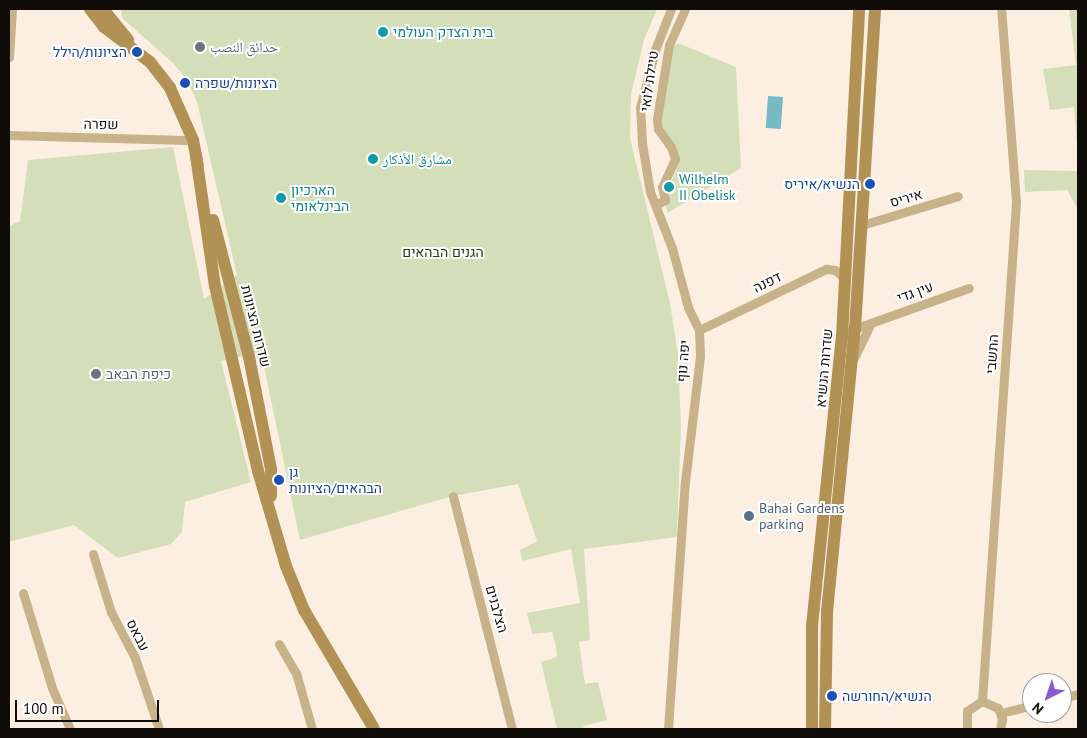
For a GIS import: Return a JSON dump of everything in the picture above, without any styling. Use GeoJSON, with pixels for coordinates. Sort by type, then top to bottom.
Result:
{"type":"FeatureCollection","features":[{"type":"Feature","properties":{"kind":"street"},"geometry":{"type":"LineString","coordinates":[[9,57],[12,9]]}},
{"type":"Feature","properties":{"kind":"street"},"geometry":{"type":"LineString","coordinates":[[90,9],[103,9]]}},
{"type":"Feature","properties":{"kind":"street","name":"שדרות הציונות"},"geometry":{"type":"LineString","coordinates":[[90,9],[104,27],[135,50],[156,69],[170,88],[193,140],[249,357],[271,469],[271,506],[297,596],[374,729]]}},
{"type":"Feature","properties":{"kind":"street","name":"שדרות הציונות"},"geometry":{"type":"LineString","coordinates":[[103,9],[135,50]]}},
{"type":"Feature","properties":{"kind":"street","name":"יפה נוף"},"geometry":{"type":"LineString","coordinates":[[668,729],[685,491],[700,357],[699,330],[688,307],[672,248],[646,179],[640,108],[655,50],[670,9]]}},
{"type":"Feature","properties":{"kind":"street","name":"טיילת לואי"},"geometry":{"type":"LineString","coordinates":[[655,205],[665,200],[662,186],[674,159],[671,147],[658,129],[664,65],[668,45],[685,9]]}},
{"type":"Feature","properties":{"kind":"street","name":"שדרות הנשיא"},"geometry":{"type":"LineString","coordinates":[[812,729],[812,619],[842,337],[859,9]]}},
{"type":"Feature","properties":{"kind":"street","name":"שדרות הנשיא"},"geometry":{"type":"LineString","coordinates":[[825,729],[827,612],[855,328],[875,9]]}},
{"type":"Feature","properties":{"kind":"street","name":"התשבי"},"geometry":{"type":"LineString","coordinates":[[982,701],[1016,202],[1002,9]]}},
{"type":"Feature","properties":{"kind":"street","name":"שפרה"},"geometry":{"type":"LineString","coordinates":[[9,135],[193,140]]}},
{"type":"Feature","properties":{"kind":"street","name":"איריס"},"geometry":{"type":"LineString","coordinates":[[862,225],[958,196]]}},
{"type":"Feature","properties":{"kind":"street","name":"דפנה"},"geometry":{"type":"LineString","coordinates":[[699,330],[826,269],[835,270],[845,279]]}},
{"type":"Feature","properties":{"kind":"street","name":"עין גדי"},"geometry":{"type":"LineString","coordinates":[[842,337],[855,328],[968,288]]}},
{"type":"Feature","properties":{"kind":"street"},"geometry":{"type":"LineString","coordinates":[[852,361],[871,322]]}},
{"type":"Feature","properties":{"kind":"street","name":"הצלבנים"},"geometry":{"type":"LineString","coordinates":[[453,496],[512,729]]}},
{"type":"Feature","properties":{"kind":"street","name":"עבאס"},"geometry":{"type":"LineString","coordinates":[[93,554],[111,612],[135,658],[159,729]]}},
{"type":"Feature","properties":{"kind":"street"},"geometry":{"type":"LineString","coordinates":[[23,593],[52,688],[70,729]]}},
{"type":"Feature","properties":{"kind":"street"},"geometry":{"type":"LineString","coordinates":[[279,644],[296,673],[312,729]]}},
{"type":"Feature","properties":{"kind":"street"},"geometry":{"type":"LineString","coordinates":[[967,729],[967,711],[982,701],[993,704],[1001,713],[1000,729]]}},
{"type":"Feature","properties":{"kind":"street"},"geometry":{"type":"LineString","coordinates":[[1001,713],[1022,708]]}},
{"type":"Feature","properties":{"kind":"green space","name":"הגנים הבהאים"},"geometry":{"type":"Polygon","coordinates":[[[121,9],[657,9],[644,40],[631,95],[630,138],[670,303],[678,355],[681,425],[677,537],[584,549],[590,640],[579,642],[585,684],[598,682],[607,720],[583,726],[584,729],[557,729],[541,662],[557,657],[556,646],[552,632],[532,634],[527,613],[580,603],[571,549],[522,561],[520,550],[537,541],[518,484],[453,496],[300,540],[261,352],[221,361],[251,482],[185,502],[182,532],[171,544],[118,558],[74,525],[9,542],[9,226],[20,221],[28,160],[173,147],[204,299],[237,275],[197,102],[187,80],[173,63],[122,18],[121,9]]]}},
{"type":"Feature","properties":{"kind":"green space"},"geometry":{"type":"Polygon","coordinates":[[[1069,9],[1078,9],[1078,160],[1074,107],[1050,110],[1043,69],[1076,65],[1069,9]]]}},
{"type":"Feature","properties":{"kind":"green space"},"geometry":{"type":"Polygon","coordinates":[[[678,43],[736,67],[741,168],[668,213],[662,198],[676,172],[678,156],[664,132],[662,118],[673,47],[678,43]]]}},
{"type":"Feature","properties":{"kind":"green space"},"geometry":{"type":"Polygon","coordinates":[[[1024,170],[1078,171],[1078,210],[1067,190],[1025,192],[1024,170]]]}},
{"type":"Feature","properties":{"kind":"water"},"geometry":{"type":"Polygon","coordinates":[[[768,96],[783,97],[781,129],[766,128],[768,96]]]}},
{"type":"Feature","properties":{"kind":"place","name":"בית הצדק העולמי"},"geometry":{"type":"Point","coordinates":[383,32]}},
{"type":"Feature","properties":{"kind":"place","name":"حدائق النصب"},"geometry":{"type":"Point","coordinates":[200,47]}},
{"type":"Feature","properties":{"kind":"place","name":"הציונות/הילל"},"geometry":{"type":"Point","coordinates":[137,52]}},
{"type":"Feature","properties":{"kind":"place","name":"הציונות/שפרה"},"geometry":{"type":"Point","coordinates":[185,83]}},
{"type":"Feature","properties":{"kind":"place","name":"مشارق الأذكار"},"geometry":{"type":"Point","coordinates":[373,159]}},
{"type":"Feature","properties":{"kind":"place","name":"הנשיא/איריס"},"geometry":{"type":"Point","coordinates":[870,184]}},
{"type":"Feature","properties":{"kind":"place","name":"Wilhelm II Obelisk"},"geometry":{"type":"Point","coordinates":[669,187]}},
{"type":"Feature","properties":{"kind":"place","name":"הארכיון הבינלאומי"},"geometry":{"type":"Point","coordinates":[281,198]}},
{"type":"Feature","properties":{"kind":"place","name":"כיפת הבאב"},"geometry":{"type":"Point","coordinates":[96,374]}},
{"type":"Feature","properties":{"kind":"place","name":"גן הבהאים/הציונות"},"geometry":{"type":"Point","coordinates":[279,480]}},
{"type":"Feature","properties":{"kind":"place","name":"Bahai Gardens parking"},"geometry":{"type":"Point","coordinates":[749,516]}},
{"type":"Feature","properties":{"kind":"place","name":"הנשיא/החורשה"},"geometry":{"type":"Point","coordinates":[832,696]}}]}
